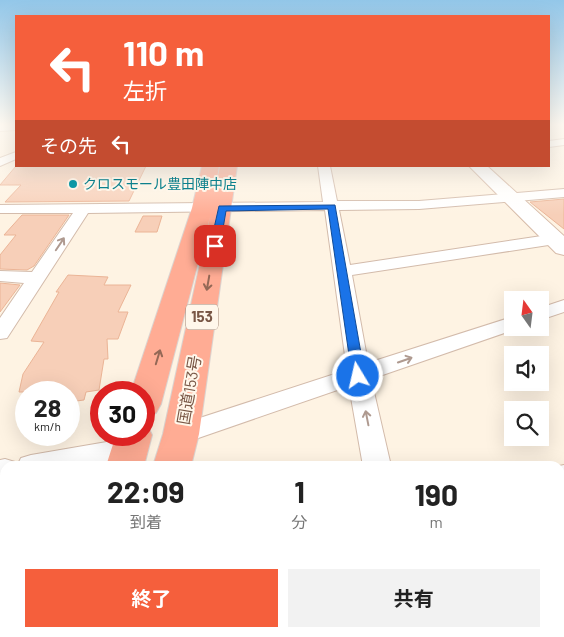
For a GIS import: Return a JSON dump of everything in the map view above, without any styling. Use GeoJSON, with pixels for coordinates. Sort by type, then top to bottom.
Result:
{"type":"FeatureCollection","features":[{"type":"Feature","properties":{"kind":"highway","name":"国道153号"},"geometry":{"type":"LineString","coordinates":[[173,461],[181,434],[212,208],[211,167]]}},
{"type":"Feature","properties":{"kind":"highway","name":"国道153号"},"geometry":{"type":"LineString","coordinates":[[152,381],[212,208],[229,167]]}},
{"type":"Feature","properties":{"kind":"street"},"geometry":{"type":"LineString","coordinates":[[0,162],[15,155]]}},
{"type":"Feature","properties":{"kind":"street"},"geometry":{"type":"LineString","coordinates":[[324,167],[343,270],[358,376],[376,461]]}},
{"type":"Feature","properties":{"kind":"street"},"geometry":{"type":"LineString","coordinates":[[478,167],[560,244]]}},
{"type":"Feature","properties":{"kind":"street"},"geometry":{"type":"LineString","coordinates":[[0,209],[419,205],[511,199],[564,193]]}},
{"type":"Feature","properties":{"kind":"street"},"geometry":{"type":"LineString","coordinates":[[0,333],[83,209]]}},
{"type":"Feature","properties":{"kind":"street"},"geometry":{"type":"LineString","coordinates":[[343,270],[560,244]]}},
{"type":"Feature","properties":{"kind":"street"},"geometry":{"type":"LineString","coordinates":[[0,276],[36,278]]}},
{"type":"Feature","properties":{"kind":"street"},"geometry":{"type":"LineString","coordinates":[[549,311],[564,306]]}},
{"type":"Feature","properties":{"kind":"street"},"geometry":{"type":"LineString","coordinates":[[181,434],[504,326]]}},
{"type":"Feature","properties":{"kind":"street"},"geometry":{"type":"LineString","coordinates":[[62,461],[130,450]]}},
{"type":"Feature","properties":{"kind":"building","name":"クロスモール豊田陣中店"},"geometry":{"type":"Polygon","coordinates":[[[15,167],[146,167],[129,201],[5,202],[21,185],[0,185],[15,167]]]}},
{"type":"Feature","properties":{"kind":"building"},"geometry":{"type":"Polygon","coordinates":[[[564,199],[564,229],[530,202],[564,199]]]}},
{"type":"Feature","properties":{"kind":"building"},"geometry":{"type":"Polygon","coordinates":[[[22,215],[69,215],[34,266],[27,270],[0,269],[0,255],[16,235],[4,235],[22,215]]]}},
{"type":"Feature","properties":{"kind":"building"},"geometry":{"type":"Polygon","coordinates":[[[143,216],[162,216],[157,232],[135,232],[143,216]]]}},
{"type":"Feature","properties":{"kind":"building"},"geometry":{"type":"Polygon","coordinates":[[[68,275],[108,277],[104,285],[131,285],[118,312],[128,312],[118,339],[107,339],[108,359],[104,359],[100,381],[90,381],[90,391],[86,392],[84,400],[80,401],[80,381],[21,381],[23,374],[44,342],[31,341],[59,292],[56,292],[68,275]]]}},
{"type":"Feature","properties":{"kind":"building"},"geometry":{"type":"Polygon","coordinates":[[[0,283],[20,285],[0,312],[0,283]]]}},
{"type":"Feature","properties":{"kind":"place","name":"クロスモール豊田陣中店"},"geometry":{"type":"Point","coordinates":[73,184]}},
{"type":"Feature","properties":{"kind":"route"},"geometry":{"type":"LineString","coordinates":[[215,246],[222,208],[332,207],[358,376]]}}]}
